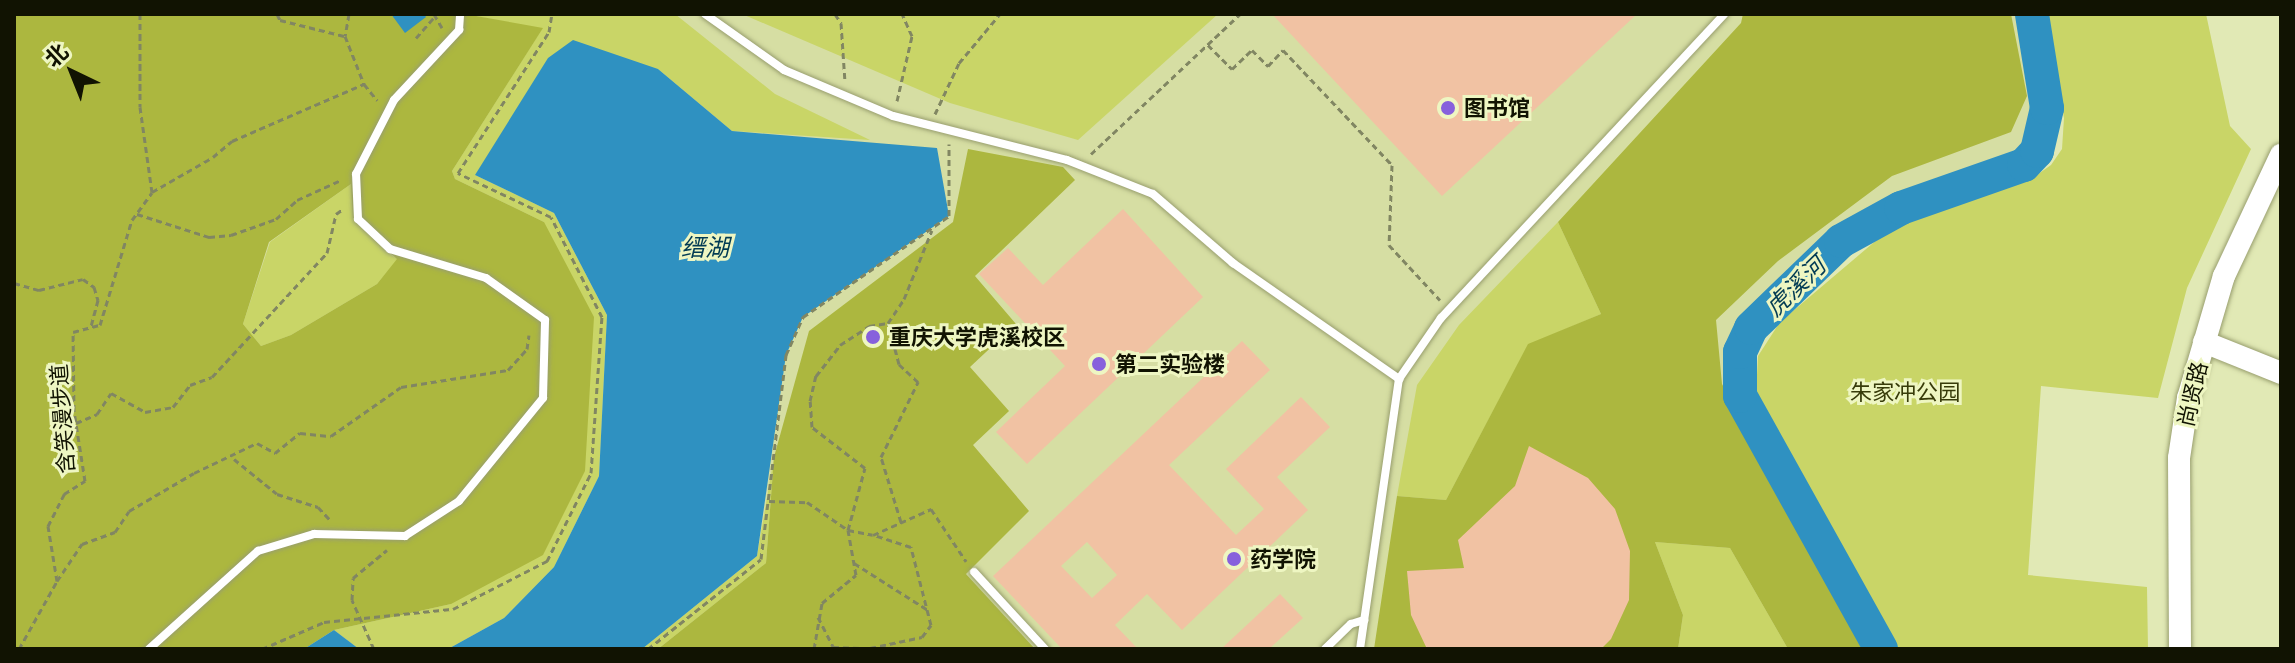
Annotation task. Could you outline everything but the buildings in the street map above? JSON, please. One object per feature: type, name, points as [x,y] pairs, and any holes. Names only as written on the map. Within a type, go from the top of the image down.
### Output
[{"type":"street","name":"尚贤路","points":[[2180,649],[2179,458],[2188,398],[2204,342],[2250,213],[2281,155]]},
{"type":"street","points":[[2204,342],[2281,373]]},
{"type":"lane","points":[[149,649],[258,551],[314,534],[405,536],[459,501],[543,398],[545,320],[486,278],[390,249],[358,219],[356,174],[388,111],[459,30],[460,14]]},
{"type":"lane","points":[[705,14],[784,70],[893,116],[1080,165],[1153,194],[1233,263],[1399,379]]},
{"type":"lane","points":[[1360,649],[1399,379],[1449,310],[1724,14]]},
{"type":"lane","points":[[974,572],[1045,649]]},
{"type":"lane","points":[[1325,649],[1351,624],[1364,620]]},
{"type":"path","points":[[140,14],[140,107],[152,192]]},
{"type":"path","points":[[277,14],[280,20],[345,36]]},
{"type":"path","points":[[349,14],[345,36],[364,84],[388,111]]},
{"type":"path","points":[[262,649],[324,622],[453,609],[547,561],[591,473],[602,317],[551,217],[458,173],[549,32],[552,14]]},
{"type":"path","points":[[835,14],[841,23],[847,97]]},
{"type":"path","points":[[893,116],[912,36],[902,14]]},
{"type":"path","points":[[929,126],[959,63],[1000,14]]},
{"type":"path","points":[[1080,165],[1240,14]]},
{"type":"path","points":[[416,38],[435,16]]},
{"type":"path","points":[[1208,45],[1232,69],[1252,50],[1268,66],[1283,50],[1392,165],[1389,245],[1449,310]]},
{"type":"path","name":"含笑漫步道","points":[[57,581],[48,526],[64,494],[85,481],[76,423],[73,332],[100,325],[137,214],[152,192],[213,157],[232,141],[364,84]]},
{"type":"path","points":[[648,649],[761,559],[786,355],[803,317],[949,216],[949,132]]},
{"type":"path","points":[[137,214],[209,237],[231,235],[276,219],[297,200],[356,174]]},
{"type":"path","points":[[76,423],[97,414],[111,393],[145,412],[173,407],[190,385],[212,377],[327,253],[336,214],[357,200]]},
{"type":"path","points":[[814,649],[822,603],[856,575],[848,530],[865,468],[812,427],[810,401],[816,376],[840,345],[869,326],[888,323],[904,299],[934,226]]},
{"type":"path","points":[[14,283],[39,290],[83,279],[94,287],[98,300],[91,327]]},
{"type":"path","points":[[19,649],[57,581],[82,544],[115,532],[129,511],[194,473],[233,458],[257,443],[275,453],[300,433],[331,436],[401,387],[508,370],[545,320]]},
{"type":"path","points":[[888,323],[899,364],[918,382],[881,457],[901,522]]},
{"type":"path","points":[[233,458],[277,494],[318,507],[344,535]]},
{"type":"path","points":[[769,501],[807,502],[848,530],[911,547],[931,625],[922,637],[870,648],[833,647],[818,617]]},
{"type":"path","points":[[873,535],[931,509],[974,572]]},
{"type":"path","points":[[374,649],[352,600],[353,578],[405,536]]},
{"type":"path","points":[[854,563],[928,610]]},
{"type":"shaded area","name":"重庆大学虎溪校区","points":[[14,14],[2021,14],[2036,125],[2025,148],[2015,154],[1881,202],[1833,232],[1749,310],[1729,343],[1729,381],[1868,649],[14,649]]},
{"type":"green space","points":[[14,14],[465,14],[543,28],[452,171],[455,179],[544,222],[594,317],[585,471],[543,555],[451,604],[334,630],[304,649],[14,649]],"holes":[[[351,184],[353,219],[397,259],[377,284],[291,335],[261,346],[243,324],[269,242]]]},
{"type":"green space","points":[[465,14],[675,14],[775,94],[870,140],[732,131],[658,69],[475,175],[554,213],[607,315],[599,476],[554,567],[504,618],[448,649],[359,649],[334,630],[451,604],[544,222],[455,179],[452,171],[542,29]]},
{"type":"green space","points":[[742,14],[1218,14],[1078,140],[950,103]]},
{"type":"green space","points":[[1743,14],[2011,14],[2027,96],[2011,132],[1892,176],[1778,261],[1716,320],[1722,384],[1862,649],[1788,649],[1730,548],[1655,542],[1683,615],[1678,649],[1374,649],[1397,496],[1446,500],[1528,344],[1601,314],[1558,222],[1741,23]]},
{"type":"green space","name":"朱家冲公园","points":[[2046,14],[2206,14],[2230,126],[2251,149],[2187,288],[2158,398],[2041,386],[2028,575],[2147,587],[2148,649],[1891,649],[1766,423],[1756,394],[1758,356],[1780,322],[1892,227],[2030,180],[2051,165],[2062,149],[2064,118]]},
{"type":"green space","points":[[968,149],[1063,167],[1075,180],[975,276],[1016,324],[970,367],[1009,411],[973,445],[1029,511],[966,574],[1035,649],[658,649],[766,563],[774,457],[809,331],[953,222]]},
{"type":"green space","points":[[351,184],[386,252],[398,259],[377,284],[291,335],[261,346],[243,324],[270,242]]},
{"type":"green space","points":[[1558,222],[1601,314],[1528,345],[1446,500],[1397,496],[1417,385],[1459,325]]},
{"type":"green space","points":[[774,457],[766,563],[658,649],[642,649],[757,556]]},
{"type":"green space","points":[[1655,542],[1730,548],[1788,649],[1678,649],[1683,615]]},
{"type":"water","points":[[391,14],[424,14],[426,17],[405,33]]},
{"type":"water","name":"缙湖","points":[[573,40],[658,69],[732,131],[937,148],[949,216],[803,317],[786,355],[757,556],[642,649],[448,649],[504,618],[554,567],[599,476],[607,315],[554,213],[475,175],[548,58]]},
{"type":"water","points":[[334,630],[359,649],[304,649]]},
{"type":"waterway","name":"虎溪河","points":[[1881,649],[1740,396],[1740,352],[1751,328],[1841,241],[1901,208],[2024,165],[2037,151],[2047,108],[2032,14]]},
{"type":"place","name":"图书馆","points":[[1448,108]]},
{"type":"place","name":"重庆大学虎溪校区","points":[[873,337]]},
{"type":"place","name":"第二实验楼","points":[[1099,364]]},
{"type":"place","name":"药学院","points":[[1234,559]]}]
